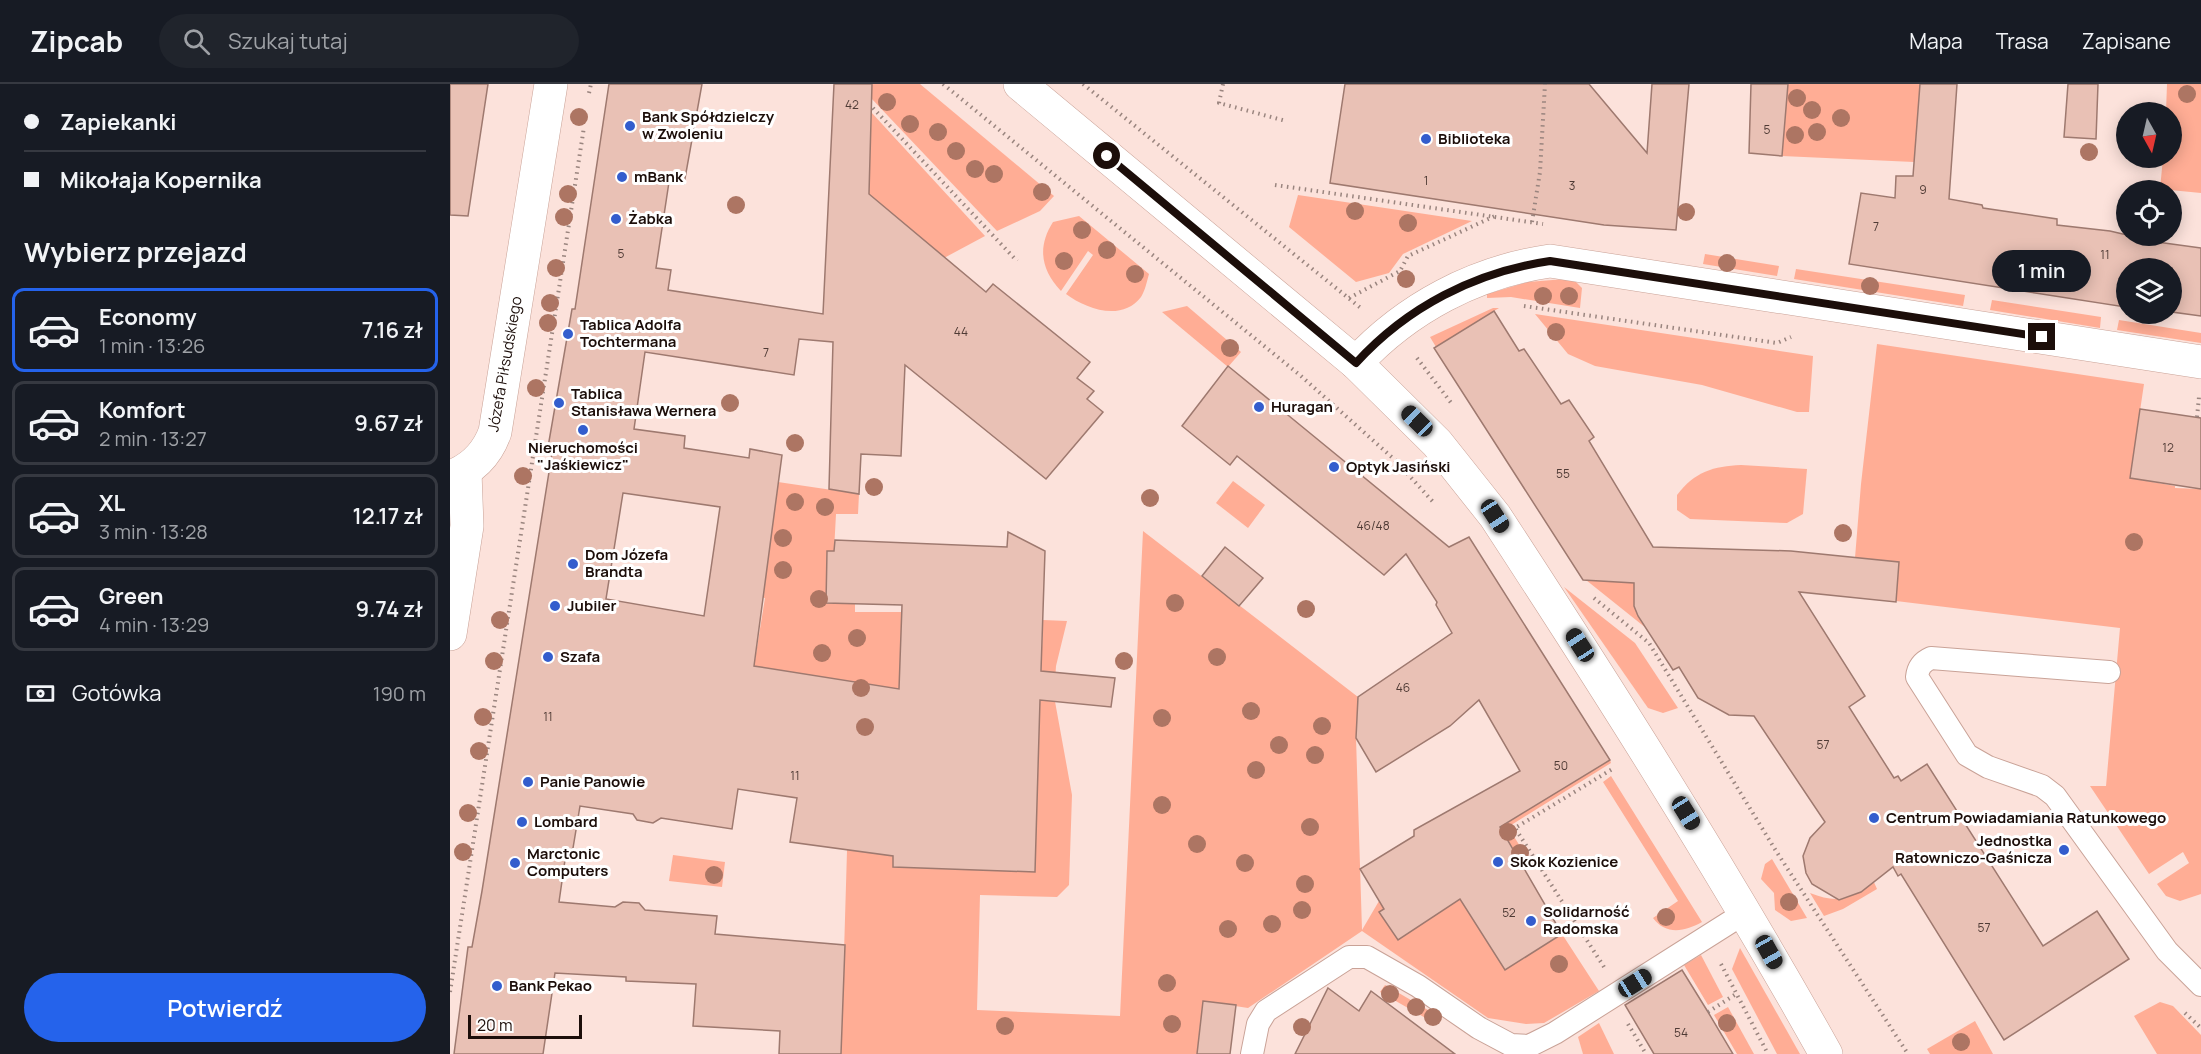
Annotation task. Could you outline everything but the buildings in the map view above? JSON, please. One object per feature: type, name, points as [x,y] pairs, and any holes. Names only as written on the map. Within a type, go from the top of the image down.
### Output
[{"type":"street","name":"Józefa Piłsudskiego","points":[[450,634],[467,525],[457,474],[488,450],[495,432],[551,84]]},
{"type":"street","points":[[1020,84],[1356,363],[1437,443],[1495,516],[1585,653],[1746,912],[1826,1054]]},
{"type":"street","points":[[1356,363],[1390,328],[1441,297],[1500,270],[1550,261],[2201,362]]},
{"type":"lane","points":[[2109,672],[1931,658],[1924,661],[1918,670],[1917,677],[1967,755],[1988,767],[2042,786],[2055,796],[2167,951],[2201,985]]},
{"type":"lane","points":[[1252,1054],[1258,1024],[1266,1011],[1349,957],[1367,957],[1418,986],[1479,1028],[1517,1047],[1537,1044],[1746,912]]},
{"type":"path","points":[[589,94],[591,84]]},
{"type":"path","points":[[943,84],[1301,376],[1395,460],[1442,511]]},
{"type":"path","points":[[1223,84],[1219,103],[1286,121]]},
{"type":"path","points":[[1532,222],[1540,172],[1545,84]]},
{"type":"path","points":[[873,108],[1017,261]]},
{"type":"path","points":[[450,992],[586,115]]},
{"type":"path","points":[[1275,185],[1301,189]]},
{"type":"path","points":[[1349,298],[1400,271],[1407,256],[1495,216]]},
{"type":"path","points":[[2197,417],[2201,387]]},
{"type":"path","points":[[1617,766],[1515,828],[1620,992]]},
{"type":"path","points":[[1708,1012],[1736,994]]},
{"type":"path","points":[[1625,1018],[1646,1054]]},
{"type":"shaded area","points":[[872,84],[920,84],[1054,196],[1040,211],[997,231],[871,98]]},
{"type":"shaded area","points":[[1788,84],[1920,84],[1914,162],[1782,156]]},
{"type":"shaded area","points":[[2167,84],[2201,84],[2201,193],[2182,191],[2182,180],[2161,180],[2162,168],[2182,168],[2182,102],[2166,102]]},
{"type":"shaded area","points":[[871,112],[985,236],[944,258],[869,194]]},
{"type":"shaded area","points":[[1298,195],[1472,221],[1403,254],[1389,273],[1356,282],[1289,227]]},
{"type":"shaded area","points":[[1079,216],[1149,274],[1141,297],[1133,305],[1114,311],[1104,310],[1083,304],[1066,294],[1093,255],[1088,251],[1061,291],[1049,275],[1045,267],[1043,249],[1048,231],[1053,222]]},
{"type":"shaded area","points":[[1705,254],[1779,266],[1777,276],[1703,264]]},
{"type":"shaded area","points":[[1796,269],[1965,295],[1963,306],[1794,279]]},
{"type":"shaded area","points":[[1565,279],[1575,281],[1582,288],[1580,308],[1511,297],[1487,298],[1487,294],[1528,282]]},
{"type":"shaded area","points":[[1992,300],[2101,317],[2100,328],[1990,310]]},
{"type":"shaded area","points":[[1187,306],[1241,352],[1228,367],[1162,312]]},
{"type":"shaded area","points":[[1493,308],[1499,308],[1436,347],[1430,337]]},
{"type":"shaded area","points":[[1535,314],[1813,356],[1809,412],[1797,412],[1702,385],[1595,366],[1568,354]]},
{"type":"shaded area","points":[[2118,324],[2144,324],[2201,333],[2201,343],[2117,330]]},
{"type":"shaded area","points":[[1877,344],[2144,384],[2130,478],[2175,486],[2175,488],[2201,489],[2201,894],[2180,901],[2166,896],[2157,884],[2189,863],[2183,852],[2149,874],[2090,786],[2106,786],[2120,628],[1896,601],[1899,563],[1855,558]]},
{"type":"shaded area","points":[[1741,465],[1807,469],[1803,514],[1787,523],[1690,519],[1677,510],[1677,495],[1690,481],[1713,469]]},
{"type":"shaded area","points":[[1233,481],[1265,505],[1248,528],[1216,503]]},
{"type":"shaded area","points":[[778,482],[859,494],[858,514],[836,514],[834,551],[827,551],[826,603],[855,604],[855,612],[902,612],[893,867],[1034,871],[1043,620],[1067,621],[1056,666],[1054,696],[1072,795],[1069,885],[1057,897],[980,895],[977,1010],[1120,1016],[1143,531],[1358,697],[1356,738],[1362,930],[1379,901],[1439,865],[1505,970],[1562,934],[1599,991],[1544,1023],[1526,1024],[1488,1018],[1362,931],[1248,1008],[1203,1001],[1197,1054],[841,1054],[852,682],[754,666],[765,598],[743,594],[768,554]]},
{"type":"shaded area","points":[[1586,580],[1634,583],[1634,606],[1641,614],[1646,628]]},
{"type":"shaded area","points":[[1564,587],[1635,643],[1678,708],[1663,713],[1648,708]]},
{"type":"shaded area","points":[[1610,760],[1611,763],[1508,827],[1528,859],[1518,864],[1496,829]]},
{"type":"shaded area","points":[[1611,776],[1702,922],[1689,928],[1670,930],[1658,924],[1653,918],[1678,901],[1603,782]]},
{"type":"shaded area","points":[[673,855],[725,862],[722,887],[669,881]]},
{"type":"shaded area","points":[[1772,859],[1807,918],[1791,921],[1775,910],[1774,893],[1761,879],[1765,864]]},
{"type":"shaded area","points":[[1873,880],[1877,889],[1843,909],[1824,916],[1810,893],[1828,898],[1844,898],[1859,892]]},
{"type":"shaded area","points":[[1740,948],[1800,1054],[1777,1054],[1732,969]]},
{"type":"shaded area","points":[[1701,955],[1723,997],[1708,1005],[1684,965]]},
{"type":"shaded area","points":[[1385,985],[1440,1017],[1436,1024],[1380,992]]},
{"type":"shaded area","points":[[2160,1002],[2173,1006],[2201,1035],[2201,1054],[2157,1054],[2134,1016]]},
{"type":"shaded area","points":[[1728,1007],[1754,1054],[1737,1054],[1714,1015]]},
{"type":"shaded area","points":[[1975,1021],[1993,1054],[1930,1054],[1927,1049]]},
{"type":"shaded area","points":[[1599,1023],[1614,1054],[1583,1054],[1578,1037]]},
{"type":"place","name":"Bank Spółdzielczy w Zwoleniu","points":[[630,126]]},
{"type":"place","name":"Biblioteka","points":[[1426,139]]},
{"type":"place","name":"mBank","points":[[622,177]]},
{"type":"place","name":"Żabka","points":[[616,219]]},
{"type":"place","name":"Tablica Adolfa Tochtermana","points":[[568,334]]},
{"type":"place","name":"Tablica Stanisława Wernera","points":[[559,403]]},
{"type":"place","name":"Huragan","points":[[1259,407]]},
{"type":"place","name":"Nieruchomości \"Jaśkiewicz\"","points":[[583,430]]},
{"type":"place","name":"Optyk Jasiński","points":[[1334,467]]},
{"type":"place","name":"Dom Józefa Brandta","points":[[573,564]]},
{"type":"place","name":"Jubiler","points":[[555,606]]},
{"type":"place","name":"Szafa","points":[[548,657]]},
{"type":"place","name":"Panie Panowie","points":[[528,782]]},
{"type":"place","name":"Centrum Powiadamiania Ratunkowego","points":[[1874,818]]},
{"type":"place","name":"Lombard","points":[[522,822]]},
{"type":"place","name":"Jednostka Ratowniczo-Gaśnicza","points":[[2064,850]]},
{"type":"place","name":"Skok Kozienice","points":[[1498,862]]},
{"type":"place","name":"Marctonic Computers","points":[[515,863]]},
{"type":"place","name":"Solidarność Radomska","points":[[1531,921]]},
{"type":"place","name":"Bank Pekao","points":[[497,986]]},
{"type":"route","points":[[1107,156],[1356,363],[1390,328],[1441,297],[1500,270],[1550,261],[1604,267],[2042,337]]}]
